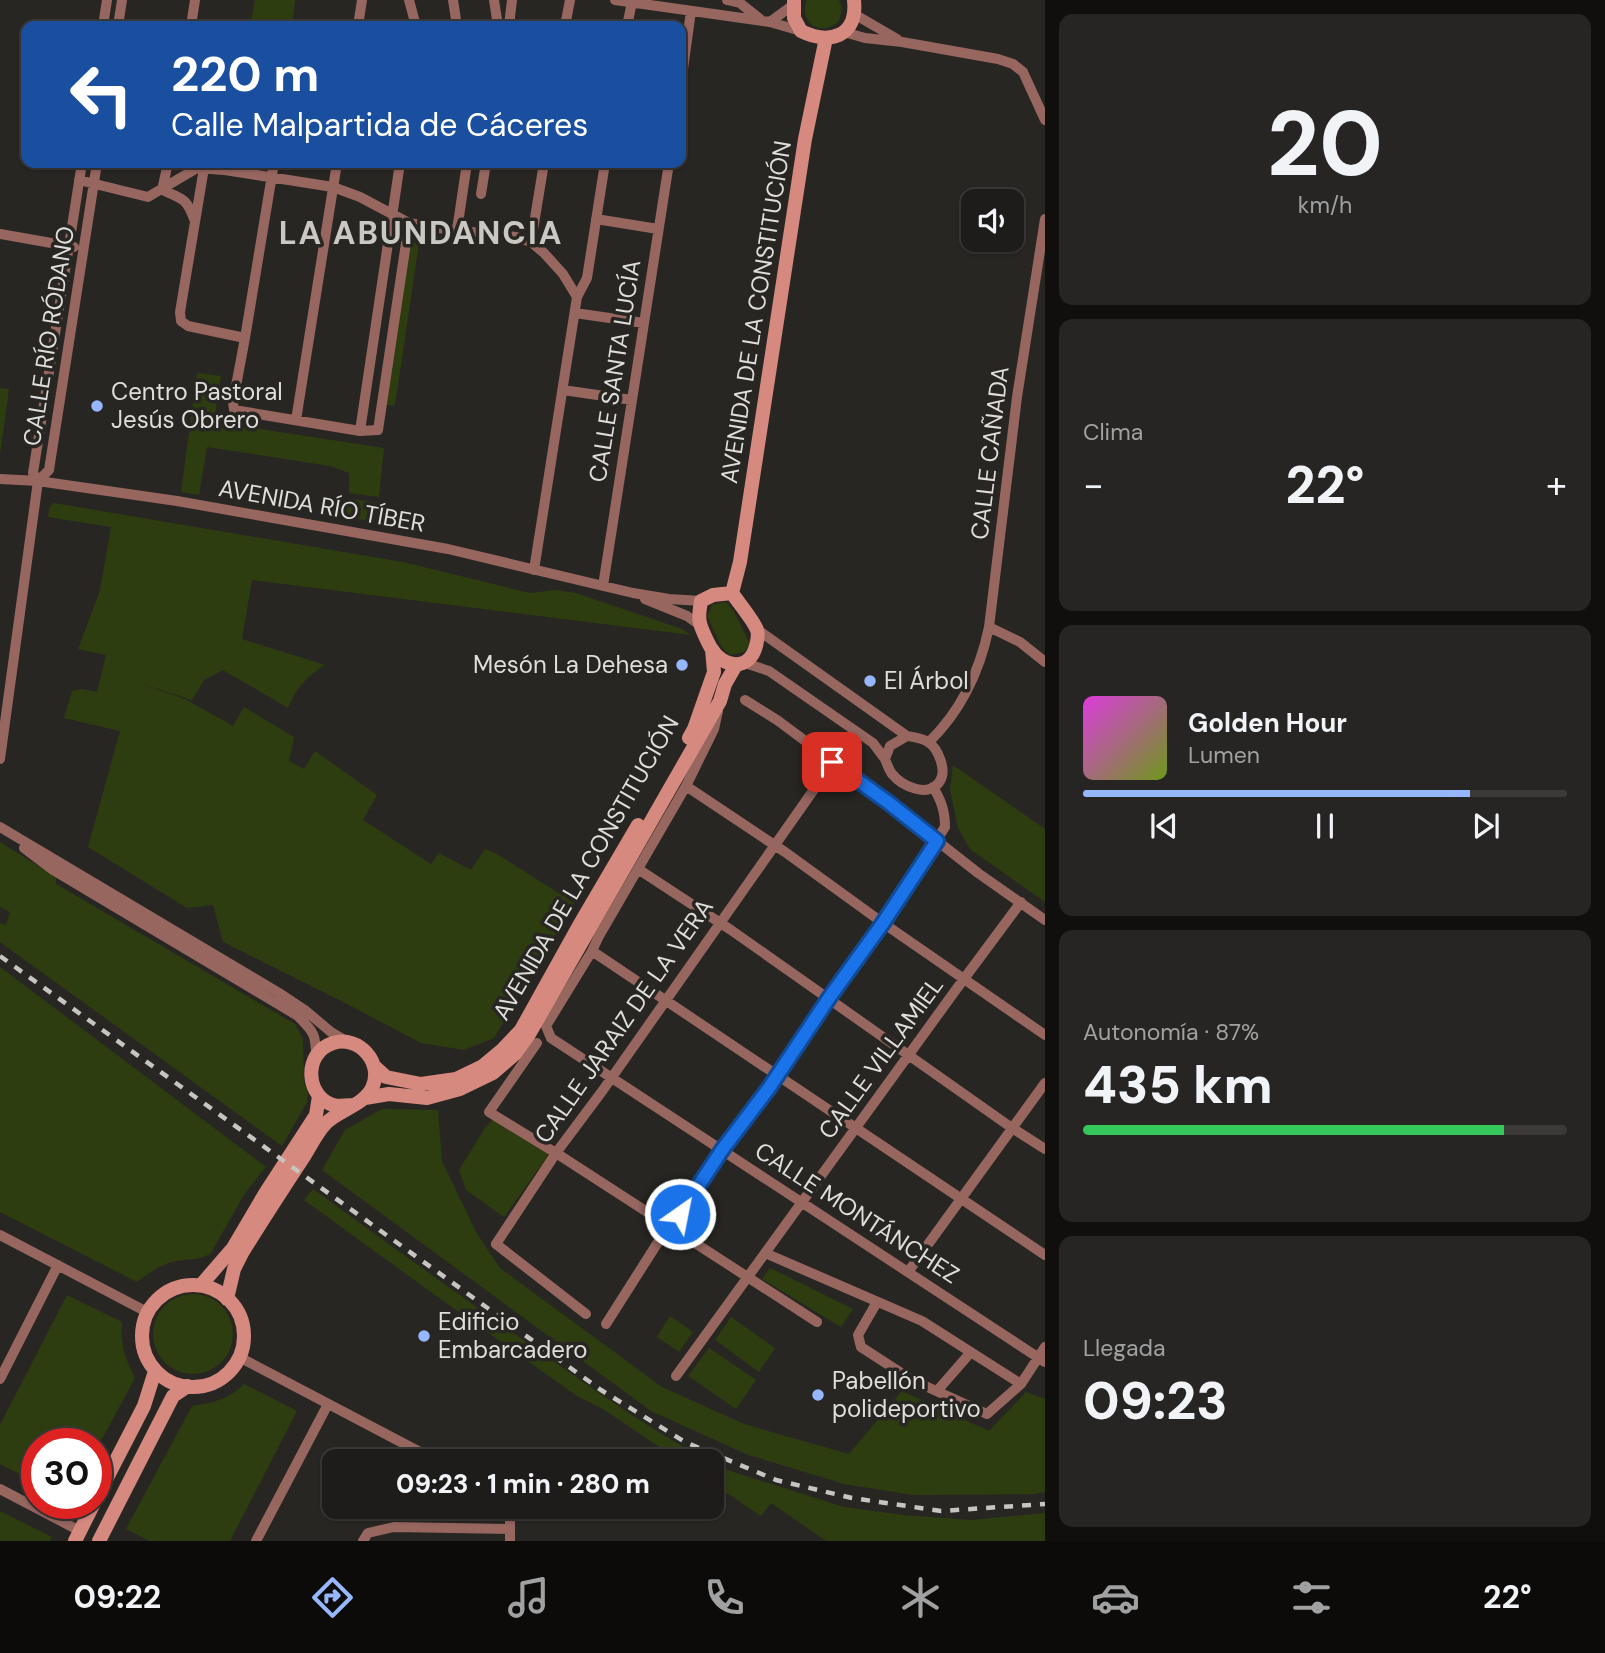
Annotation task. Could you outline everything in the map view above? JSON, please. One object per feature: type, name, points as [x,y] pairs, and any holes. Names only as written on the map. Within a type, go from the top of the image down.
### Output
[{"type":"main road","points":[[794,2],[794,18],[801,31],[818,38],[836,37],[844,32],[854,7]]},
{"type":"main road","name":"AVENIDA DE LA CONSTITUCIÓN","points":[[732,593],[740,562],[805,139],[826,38]]},
{"type":"main road","points":[[732,593],[758,630],[754,654],[741,664],[724,662],[712,649],[699,616],[701,601],[713,594],[732,593]]},
{"type":"main road","name":"AVENIDA DE LA CONSTITUCIÓN","points":[[374,1067],[386,1077],[421,1084],[456,1079],[482,1066],[521,1030],[694,729],[714,672],[712,649]]},
{"type":"main road","name":"AVENIDA DE LA CONSTITUCIÓN","points":[[359,1101],[389,1094],[427,1098],[460,1089],[493,1073],[515,1054],[528,1037],[720,701],[725,684],[741,664]]},
{"type":"main road","points":[[227,1299],[233,1269],[242,1252],[326,1123],[359,1101],[372,1088],[374,1067],[368,1054],[359,1046],[348,1042],[334,1043],[322,1049],[311,1066],[314,1089],[326,1102],[338,1106],[359,1101]]},
{"type":"main road","points":[[201,1285],[233,1248],[316,1115],[319,1096]]},
{"type":"main road","points":[[201,1285],[217,1290],[227,1299],[233,1304],[243,1324],[244,1340],[239,1357],[228,1373],[208,1384],[188,1386],[166,1379],[155,1371],[147,1360],[142,1341],[143,1323],[148,1311],[160,1296],[178,1287],[201,1285]]},
{"type":"main road","points":[[112,1468],[144,1406],[155,1371]]},
{"type":"main road","points":[[100,1541],[173,1396],[188,1386]]},
{"type":"main road","points":[[77,1536],[86,1519]]},
{"type":"street","points":[[104,21],[107,0]]},
{"type":"street","points":[[119,21],[122,0]]},
{"type":"street","points":[[192,21],[195,0]]},
{"type":"street","points":[[359,21],[362,0]]},
{"type":"street","points":[[409,0],[415,21]]},
{"type":"street","points":[[453,0],[456,21]]},
{"type":"street","points":[[494,0],[497,21]]},
{"type":"street","points":[[510,21],[512,0]]},
{"type":"street","points":[[566,21],[570,0]]},
{"type":"street","points":[[615,0],[766,21],[801,31]]},
{"type":"street","points":[[727,0],[740,4],[766,21]]},
{"type":"street","points":[[628,21],[632,2]]},
{"type":"street","points":[[766,21],[794,2]]},
{"type":"street","points":[[854,7],[902,42]]},
{"type":"street","points":[[686,47],[691,11]]},
{"type":"street","points":[[844,32],[864,38],[902,42],[1013,64],[1023,72],[1045,120]]},
{"type":"street","name":"CALLE RÍO RÓDANO","points":[[81,168],[33,473],[38,481],[49,470],[96,168]]},
{"type":"street","points":[[162,190],[167,168]]},
{"type":"street","points":[[79,180],[148,197],[193,168]]},
{"type":"street","points":[[196,168],[194,220],[180,312],[181,321],[188,326],[246,338]]},
{"type":"street","points":[[210,168],[333,187],[360,197],[409,223],[516,237],[531,242],[563,274],[577,297]]},
{"type":"street","points":[[273,168],[233,402],[234,410],[360,431],[379,430],[409,223]]},
{"type":"street","points":[[296,420],[336,168]]},
{"type":"street","points":[[360,431],[399,168]]},
{"type":"street","points":[[457,230],[466,168]]},
{"type":"street","points":[[481,194],[485,168]]},
{"type":"street","points":[[531,242],[543,168]]},
{"type":"street","points":[[534,570],[577,297],[587,278],[602,168]]},
{"type":"street","name":"CALLE SANTA LUCÍA","points":[[603,586],[668,168]]},
{"type":"street","points":[[162,190],[181,198],[190,206],[194,220]]},
{"type":"street","points":[[596,219],[658,229]]},
{"type":"street","name":"CALLE CAÑADA","points":[[929,742],[943,729],[973,680],[984,652],[1017,397],[1045,219]]},
{"type":"street","points":[[0,234],[83,249]]},
{"type":"street","points":[[575,313],[644,323]]},
{"type":"street","points":[[563,390],[632,400]]},
{"type":"street","name":"AVENIDA RÍO TÍBER","points":[[0,479],[38,481],[177,501],[448,549],[632,593],[701,601]]},
{"type":"street","points":[[0,758],[38,481]]},
{"type":"street","name":"AVENIDA RÍO TÍBER","points":[[632,593],[687,616],[701,626]]},
{"type":"street","points":[[989,627],[1020,642],[1045,662]]},
{"type":"street","points":[[741,664],[769,671],[873,743],[891,773],[905,785],[921,790],[933,787],[940,781],[943,771],[939,754],[929,742],[907,736],[758,630]]},
{"type":"street","points":[[745,700],[776,720],[978,873],[1045,920]]},
{"type":"street","name":"AVENIDA DE LA CONSTITUCIÓN","points":[[546,1026],[686,786],[714,729],[720,701]]},
{"type":"street","name":"CALLE JARAIZ DE LA VERA","points":[[586,1314],[496,1244],[556,1153],[855,731]]},
{"type":"street","points":[[885,759],[890,746],[907,736]]},
{"type":"street","points":[[686,786],[775,845],[1045,1035]]},
{"type":"street","points":[[606,1324],[660,1239],[777,1076],[937,841],[945,827],[945,814],[933,787]]},
{"type":"street","points":[[0,828],[279,993],[348,1042]]},
{"type":"street","points":[[0,828],[53,870],[298,1016],[312,1030],[316,1042],[316,1056]]},
{"type":"street","points":[[638,869],[1045,1149]]},
{"type":"street","name":"CALLE VILLAMIEL","points":[[676,1376],[1021,902]]},
{"type":"street","points":[[592,951],[1045,1255]]},
{"type":"street","name":"CALLE MONTÁNCHEZ","points":[[546,1026],[551,1038],[1042,1360]]},
{"type":"street","points":[[537,1043],[489,1112],[817,1322]]},
{"type":"street","points":[[908,1272],[1045,1083]]},
{"type":"street","points":[[0,1235],[148,1311]]},
{"type":"street","points":[[765,1253],[922,1321],[1021,1384]]},
{"type":"street","points":[[0,1378],[58,1265]]},
{"type":"street","points":[[877,1302],[858,1335],[861,1347],[912,1380],[987,1414],[1021,1384],[1042,1360],[1045,1346]]},
{"type":"street","points":[[937,1391],[971,1352]]},
{"type":"street","points":[[239,1357],[414,1449]]},
{"type":"street","points":[[256,1541],[328,1404]]},
{"type":"street","points":[[0,1489],[77,1536]]},
{"type":"street","points":[[363,1541],[368,1533],[394,1527],[510,1535]]},
{"type":"green space","points":[[255,0],[295,0],[293,21],[251,21]]},
{"type":"green space","points":[[807,0],[839,0],[842,8],[839,21],[825,28],[813,26],[806,15]]},
{"type":"green space","points":[[410,241],[419,243],[395,406],[385,405]]},
{"type":"green space","points":[[197,373],[221,376],[215,416],[221,423],[384,448],[379,497],[349,493],[349,473],[330,466],[207,447],[199,495],[181,492]]},
{"type":"green space","points":[[0,388],[9,389],[0,454]]},
{"type":"green space","points":[[349,498],[378,503],[374,522],[346,516]]},
{"type":"green space","points":[[54,503],[403,562],[530,593],[555,590],[576,593],[682,629],[691,635],[252,580],[242,639],[325,665],[303,683],[288,708],[223,670],[204,680],[192,700],[133,681],[185,699],[233,726],[244,707],[294,737],[289,761],[304,769],[315,751],[377,795],[363,820],[431,864],[439,853],[471,870],[485,849],[574,903],[494,1038],[464,1050],[421,1043],[223,942],[213,905],[187,908],[88,847],[120,731],[64,718],[72,691],[82,689],[97,692],[106,655],[78,649],[100,590],[111,527],[48,517],[50,507]]},
{"type":"green space","points":[[726,602],[750,644],[744,652],[730,655],[721,646],[707,616],[713,604]]},
{"type":"green space","points":[[953,765],[1045,829],[1045,902],[970,849],[958,828],[950,789]]},
{"type":"green space","points":[[0,842],[56,877],[56,884],[295,1024],[303,1039],[304,1083],[308,1093],[307,1102],[282,1146],[0,942],[0,923],[6,925],[10,912],[0,907]]},
{"type":"green space","points":[[0,967],[266,1167],[245,1193],[211,1253],[200,1258],[166,1264],[137,1282],[0,1212]]},
{"type":"green space","points":[[382,1109],[438,1110],[442,1161],[476,1232],[500,1268],[662,1387],[744,1424],[849,1454],[902,1391],[989,1431],[1026,1392],[1045,1399],[1045,1492],[913,1495],[844,1484],[746,1454],[651,1411],[322,1170],[345,1130]]},
{"type":"green space","points":[[494,1118],[549,1154],[504,1217],[466,1190],[459,1170]]},
{"type":"green space","points":[[313,1189],[593,1389],[688,1449],[662,1449],[603,1409],[577,1396],[304,1200]]},
{"type":"green space","points":[[770,1268],[853,1309],[841,1327],[762,1279]]},
{"type":"green space","points":[[193,1294],[208,1297],[221,1306],[230,1319],[233,1334],[230,1349],[221,1362],[208,1371],[193,1374],[178,1371],[165,1362],[156,1349],[153,1334],[156,1319],[165,1306],[178,1297]]},
{"type":"green space","points":[[67,1295],[122,1322],[124,1351],[135,1378],[108,1428],[21,1428],[21,1475],[0,1464],[0,1425]]},
{"type":"green space","points":[[670,1316],[693,1332],[679,1352],[657,1337]]},
{"type":"green space","points":[[731,1317],[775,1348],[759,1372],[715,1340]]},
{"type":"green space","points":[[709,1348],[756,1380],[736,1409],[688,1376]]},
{"type":"green space","points":[[244,1384],[297,1411],[230,1541],[149,1541],[126,1529],[192,1406],[220,1400]]},
{"type":"green space","points":[[724,1469],[844,1507],[971,1520],[1045,1513],[1045,1541],[826,1541],[771,1503],[761,1516],[724,1491]]},
{"type":"green space","points":[[0,1511],[52,1537],[50,1541],[0,1541]]},
{"type":"railway","points":[[0,956],[601,1390],[685,1442],[776,1480],[852,1498],[941,1511],[1045,1504]]},
{"type":"place","name":"Centro Pastoral Jesús Obrero","points":[[97,406]]},
{"type":"place","name":"Mesón La Dehesa","points":[[682,665]]},
{"type":"place","name":"El Árbol","points":[[870,681]]},
{"type":"place","name":"Edificio Embarcadero","points":[[424,1336]]},
{"type":"place","name":"Pabellón polideportivo","points":[[818,1395]]},
{"type":"district","name":"LA ABUNDANCIA","points":[[421,233]]},
{"type":"route","points":[[680,1214],[937,841],[832,762]]}]
